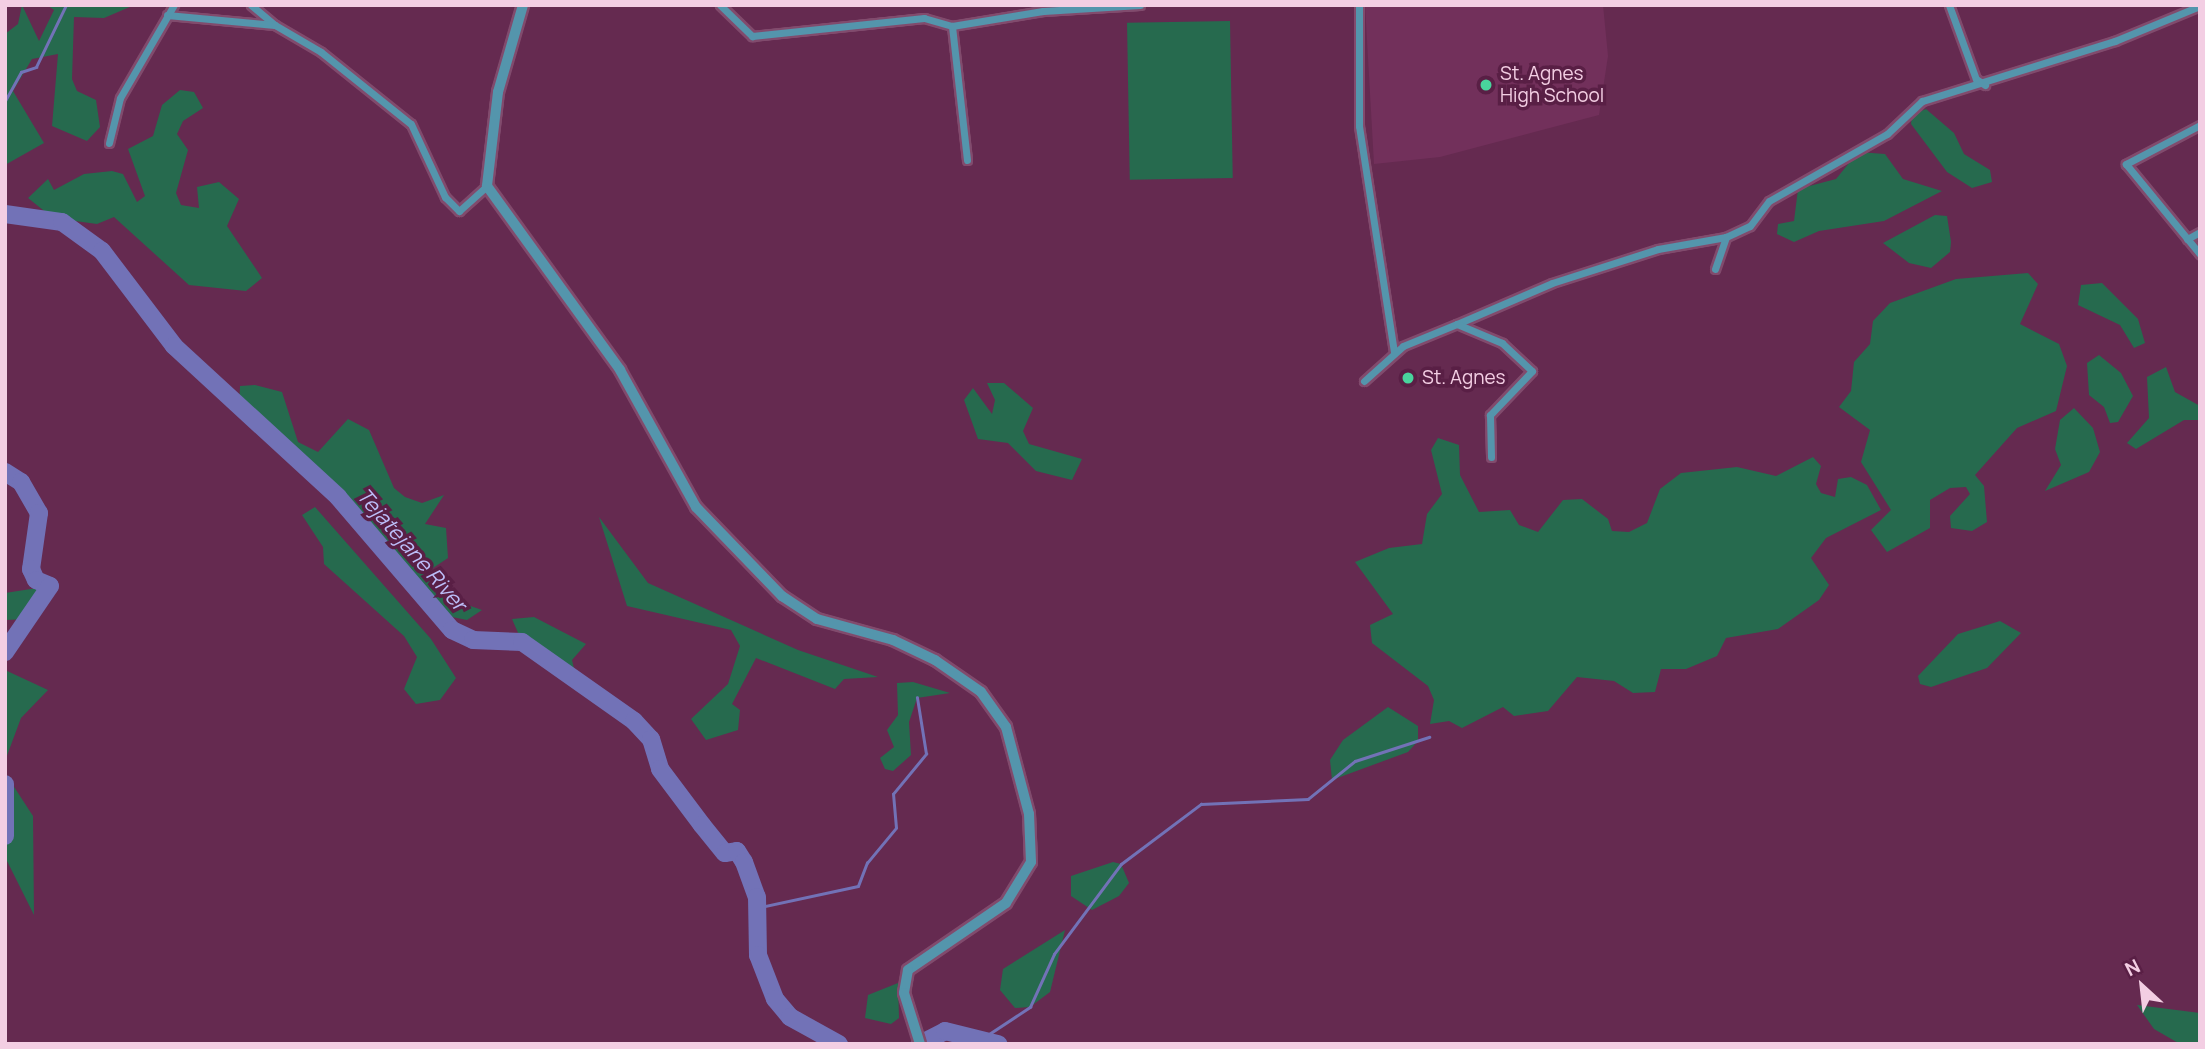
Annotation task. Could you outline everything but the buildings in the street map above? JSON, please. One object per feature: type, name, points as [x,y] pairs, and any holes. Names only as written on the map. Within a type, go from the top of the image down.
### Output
[{"type":"street","points":[[109,143],[120,98],[174,5]]},
{"type":"street","points":[[251,5],[275,25],[321,52],[411,124],[445,197],[459,211],[487,186],[498,92],[523,5]]},
{"type":"street","points":[[720,5],[752,36],[924,18],[952,26],[1043,11],[1140,5]]},
{"type":"street","points":[[1359,5],[1359,126],[1394,352]]},
{"type":"street","points":[[1949,5],[1976,79],[1985,85]]},
{"type":"street","points":[[1364,381],[1394,352],[1552,282],[1658,250],[1726,237],[1750,226],[1789,186],[1895,130],[1922,101],[1985,85],[2200,6]]},
{"type":"street","points":[[167,15],[275,25]]},
{"type":"street","points":[[952,26],[967,160]]},
{"type":"street","points":[[2200,125],[2126,164],[2200,254]]},
{"type":"street","points":[[487,186],[620,370],[713,530],[800,609],[916,649],[981,692],[1006,727],[1029,814],[1031,862],[1006,903],[908,970],[903,986],[911,1022],[920,1044]]},
{"type":"street","points":[[2187,239],[2200,232]]},
{"type":"street","points":[[1715,269],[1726,237]]},
{"type":"street","points":[[1457,324],[1502,343],[1532,366],[1530,375],[1490,415],[1491,457]]},
{"type":"shaded area","name":"St. Agnes High School","points":[[1365,5],[1603,5],[1608,56],[1599,115],[1440,157],[1374,164]]},
{"type":"green space","points":[[22,5],[39,41],[54,10],[47,5],[132,6],[104,18],[74,17],[72,79],[77,91],[96,100],[100,127],[87,141],[52,126],[58,54],[32,59],[13,91],[44,143],[5,165],[5,34],[18,24]]},
{"type":"green space","points":[[1230,21],[1233,178],[1130,180],[1127,23]]},
{"type":"green space","points":[[180,90],[194,92],[203,108],[183,121],[177,134],[188,150],[176,193],[181,205],[199,208],[197,187],[219,182],[239,199],[227,226],[262,278],[246,291],[189,285],[114,217],[97,224],[53,218],[28,198],[48,179],[54,190],[84,174],[112,171],[123,174],[137,202],[145,196],[128,149],[153,136],[162,105]]},
{"type":"green space","points":[[1926,109],[1954,133],[1964,154],[1990,170],[1992,182],[1972,188],[1947,172],[1911,124],[1912,115]]},
{"type":"green space","points":[[1858,152],[1885,154],[1903,179],[1942,191],[1884,221],[1819,231],[1794,242],[1777,234],[1778,224],[1794,221],[1798,189],[1836,179]]},
{"type":"green space","points":[[1935,215],[1947,216],[1951,242],[1950,252],[1931,268],[1909,263],[1883,243]]},
{"type":"green space","points":[[2028,273],[2038,284],[2020,324],[2059,344],[2067,366],[2056,411],[2017,428],[1975,475],[1984,486],[1987,522],[1972,531],[1951,528],[1950,516],[1970,494],[1966,487],[1950,488],[1930,500],[1930,528],[1887,552],[1871,530],[1891,510],[1861,462],[1870,430],[1839,407],[1851,391],[1854,362],[1870,344],[1873,321],[1890,303],[1956,279]]},
{"type":"green space","points":[[2102,283],[2138,319],[2145,343],[2134,348],[2120,325],[2078,305],[2081,285]]},
{"type":"green space","points":[[2099,355],[2121,373],[2133,396],[2118,422],[2110,423],[2104,407],[2089,395],[2087,363]]},
{"type":"green space","points":[[2166,367],[2175,392],[2200,406],[2200,420],[2184,420],[2136,449],[2127,443],[2149,418],[2147,377]]},
{"type":"green space","points":[[987,383],[1004,383],[1033,408],[1023,431],[1029,444],[1082,459],[1072,480],[1036,471],[1008,443],[978,439],[964,400],[973,388],[992,414],[995,400]]},
{"type":"green space","points":[[255,385],[282,392],[298,442],[318,452],[348,419],[369,430],[394,488],[405,497],[422,503],[444,495],[425,524],[446,528],[448,558],[427,572],[459,602],[482,610],[467,620],[447,616],[342,502],[338,485],[315,480],[239,409],[240,386]]},
{"type":"green space","points":[[2074,408],[2093,428],[2100,452],[2089,472],[2045,491],[2061,465],[2055,449],[2060,420]]},
{"type":"green space","points":[[1438,438],[1459,445],[1460,475],[1479,512],[1510,510],[1519,525],[1538,532],[1563,500],[1582,499],[1608,519],[1612,531],[1629,532],[1647,523],[1660,489],[1681,473],[1737,467],[1776,476],[1813,457],[1821,466],[1816,484],[1821,493],[1835,497],[1838,479],[1851,477],[1867,485],[1881,510],[1826,538],[1811,558],[1829,585],[1819,600],[1778,629],[1726,638],[1717,656],[1686,669],[1661,669],[1655,692],[1633,693],[1614,681],[1577,677],[1548,711],[1514,716],[1503,707],[1462,728],[1449,721],[1430,724],[1434,700],[1428,686],[1372,643],[1370,625],[1393,614],[1355,562],[1389,548],[1422,544],[1427,514],[1442,494],[1431,450]]},
{"type":"green space","points":[[315,507],[431,639],[456,678],[440,700],[416,704],[404,689],[417,657],[404,636],[324,564],[323,547],[302,515]]},
{"type":"green space","points":[[599,517],[648,583],[798,650],[878,677],[844,679],[835,689],[756,658],[732,704],[740,710],[738,730],[706,740],[691,719],[728,684],[740,646],[731,630],[627,606]]},
{"type":"green space","points":[[50,586],[29,619],[5,620],[5,593]]},
{"type":"green space","points":[[534,617],[586,644],[572,660],[576,677],[522,642],[512,619]]},
{"type":"green space","points":[[2000,621],[2021,633],[1987,668],[1931,687],[1920,684],[1918,676],[1958,634]]},
{"type":"green space","points":[[5,670],[48,690],[21,718],[5,761]]},
{"type":"green space","points":[[913,682],[950,693],[917,698],[909,722],[911,755],[893,771],[885,769],[880,758],[894,747],[887,730],[898,715],[897,683]]},
{"type":"green space","points":[[1388,707],[1418,726],[1418,741],[1408,752],[1332,780],[1330,760],[1343,740]]},
{"type":"green space","points":[[5,773],[33,816],[34,915],[5,857]]},
{"type":"green space","points":[[1113,862],[1121,864],[1129,883],[1119,896],[1092,910],[1071,896],[1071,876]]},
{"type":"green space","points":[[1065,930],[1050,992],[1030,1007],[1015,1008],[1000,990],[1003,969]]},
{"type":"green space","points":[[898,983],[899,1018],[891,1024],[865,1018],[868,995]]},
{"type":"green space","points":[[2137,1005],[2200,1013],[2200,1044],[2180,1044],[2154,1029]]},
{"type":"waterway","points":[[5,101],[21,72],[36,67],[66,5]]},
{"type":"waterway","name":"Tejatejane River","points":[[5,214],[62,222],[102,251],[174,346],[338,497],[452,630],[473,640],[522,642],[634,721],[651,739],[660,769],[702,825],[725,853],[737,851],[744,862],[757,897],[758,955],[775,999],[790,1017],[839,1044]]},
{"type":"waterway","points":[[5,472],[21,482],[39,513],[31,569],[36,580],[50,586],[5,652]]},
{"type":"waterway","points":[[756,908],[858,886],[867,863],[896,828],[893,794],[926,754],[917,698]]},
{"type":"waterway","points":[[986,1036],[1030,1007],[1054,954],[1121,864],[1201,804],[1308,799],[1355,761],[1429,737]]},
{"type":"waterway","points":[[5,784],[5,836]]},
{"type":"waterway","name":"Tejatejane River","points":[[920,1044],[945,1031],[998,1044]]},
{"type":"place","name":"St. Agnes High School","points":[[1486,85]]},
{"type":"place","name":"St. Agnes","points":[[1408,378]]}]
